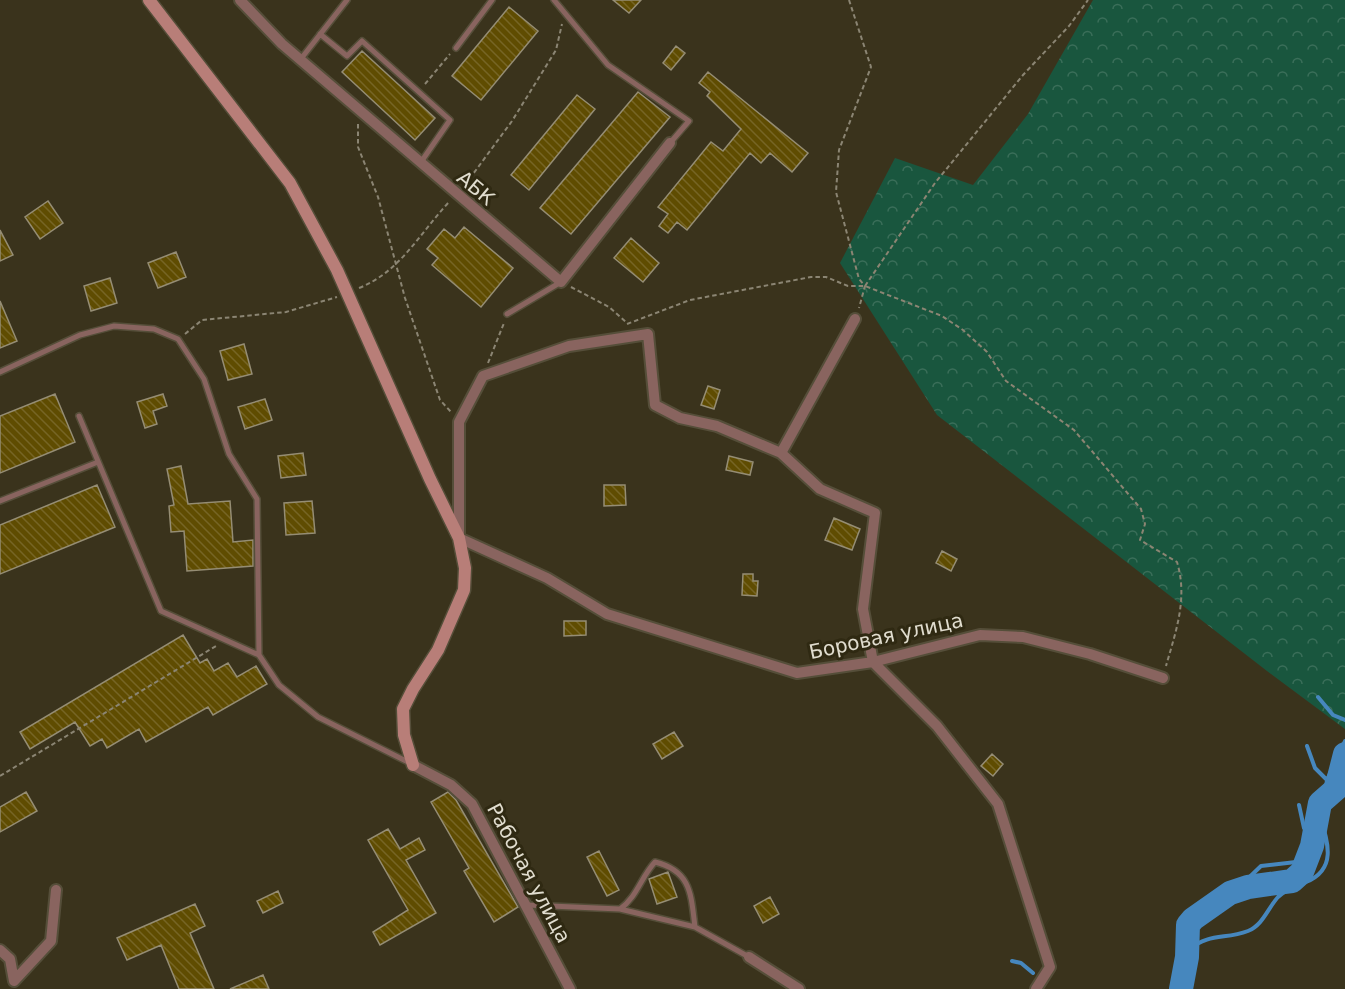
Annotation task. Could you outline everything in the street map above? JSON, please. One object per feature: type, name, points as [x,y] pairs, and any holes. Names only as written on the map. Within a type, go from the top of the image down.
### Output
[{"type":"street","points":[[150,0],[290,183],[347,293],[430,479],[459,538]]},
{"type":"street","name":"АБК","points":[[240,0],[300,60],[561,282]]},
{"type":"street","points":[[561,282],[670,143]]},
{"type":"street","points":[[781,453],[855,319]]},
{"type":"street","points":[[413,765],[404,735],[403,710],[412,689],[438,650],[464,590],[465,568],[459,538],[459,422],[483,376],[569,346],[648,334],[655,405],[680,418],[717,426],[781,453],[820,489],[874,513],[863,609],[873,662],[938,726],[998,804],[1050,967],[1035,989]]},
{"type":"street","name":"Боровая улица","points":[[459,538],[547,578],[607,614],[797,673],[873,662],[980,635],[1023,638],[1090,654],[1163,678]]},
{"type":"street","name":"Рабочая улица","points":[[413,765],[452,785],[472,804],[570,989]]},
{"type":"street","points":[[0,950],[10,959],[14,981],[51,941],[56,890]]},
{"type":"street","points":[[749,957],[799,989]]},
{"type":"lane","points":[[300,60],[347,0]]},
{"type":"lane","points":[[456,48],[492,0]]},
{"type":"lane","points":[[556,0],[608,65],[689,121],[670,143]]},
{"type":"lane","points":[[320,33],[347,56],[362,41],[450,120],[420,163]]},
{"type":"lane","points":[[507,314],[561,282]]},
{"type":"lane","points":[[0,372],[80,335],[114,326],[154,329],[178,339],[204,379],[229,454],[257,499],[259,655]]},
{"type":"lane","points":[[79,416],[161,611],[259,655],[279,685],[318,717],[413,765]]},
{"type":"lane","points":[[0,501],[98,462]]},
{"type":"lane","points":[[620,909],[632,901],[646,872],[655,862],[664,864],[680,872],[686,882],[695,927]]},
{"type":"lane","points":[[525,904],[620,909],[695,927],[749,957]]},
{"type":"path","points":[[849,0],[871,67],[839,150],[836,192],[859,279],[865,286]]},
{"type":"path","points":[[855,319],[865,286],[935,183],[1023,75],[1069,26],[1088,0]]},
{"type":"path","points":[[178,339],[202,320],[286,312],[347,293],[376,281],[397,264],[456,194],[472,179],[512,121],[555,50],[565,12]]},
{"type":"path","points":[[418,92],[456,48]]},
{"type":"path","points":[[358,110],[358,147],[378,197],[405,298],[441,400],[459,422]]},
{"type":"path","points":[[627,324],[690,300],[800,278],[826,277],[848,286],[865,286],[942,316],[963,330],[987,352],[1006,381],[1074,429],[1141,509],[1145,524],[1140,540],[1177,562],[1182,579],[1182,611],[1163,678]]},
{"type":"path","points":[[561,282],[609,307],[627,324],[634,336]]},
{"type":"path","points":[[483,376],[507,314]]},
{"type":"path","points":[[0,776],[226,640]]},
{"type":"green space","points":[[1093,0],[1345,0],[1345,729],[937,415],[840,263],[895,158],[973,185],[1028,114]]},
{"type":"building","points":[[613,0],[641,0],[629,13]]},
{"type":"building","points":[[509,7],[538,31],[481,100],[452,76]]},
{"type":"building","points":[[676,46],[685,53],[671,70],[663,63]]},
{"type":"building","points":[[362,51],[435,118],[415,140],[342,72]]},
{"type":"building","points":[[708,72],[808,153],[792,172],[770,153],[761,163],[750,153],[687,230],[677,222],[668,233],[659,226],[668,214],[658,207],[711,142],[723,151],[741,129],[707,96],[710,92],[699,83]]},
{"type":"building","points":[[638,92],[670,117],[571,234],[540,208]]},
{"type":"building","points":[[577,95],[595,109],[529,190],[511,175]]},
{"type":"building","points":[[48,201],[63,223],[40,239],[25,217]]},
{"type":"building","points":[[464,227],[513,268],[481,307],[432,265],[438,258],[427,249],[444,229],[455,238]]},
{"type":"building","points":[[0,230],[13,255],[0,261]]},
{"type":"building","points":[[631,238],[659,263],[643,282],[614,258]]},
{"type":"building","points":[[176,252],[186,277],[158,288],[148,263]]},
{"type":"building","points":[[110,278],[117,303],[91,311],[84,286]]},
{"type":"building","points":[[0,301],[17,341],[0,348]]},
{"type":"building","points":[[244,344],[252,374],[228,380],[220,351]]},
{"type":"building","points":[[708,386],[720,390],[714,409],[701,405]]},
{"type":"building","points":[[55,394],[75,442],[0,473],[0,416]]},
{"type":"building","points":[[163,394],[167,406],[153,411],[157,424],[145,428],[137,402]]},
{"type":"building","points":[[265,399],[272,420],[245,429],[238,407]]},
{"type":"building","points":[[303,453],[306,475],[281,478],[278,456]]},
{"type":"building","points":[[729,456],[753,462],[750,475],[726,470]]},
{"type":"building","points":[[181,466],[188,504],[230,501],[233,542],[253,540],[253,566],[187,571],[184,531],[171,532],[169,506],[174,505],[167,469]]},
{"type":"building","points":[[97,485],[115,527],[0,574],[0,525]]},
{"type":"building","points":[[604,485],[625,485],[626,505],[604,506]]},
{"type":"building","points":[[312,501],[315,533],[286,535],[284,503]]},
{"type":"building","points":[[834,518],[860,529],[852,550],[825,540]]},
{"type":"building","points":[[942,551],[957,559],[951,571],[936,563]]},
{"type":"building","points":[[743,574],[753,574],[753,581],[758,581],[757,596],[742,595]]},
{"type":"building","points":[[564,621],[586,621],[586,635],[564,636]]},
{"type":"building","points":[[183,635],[200,663],[207,659],[214,671],[228,663],[237,677],[256,666],[267,684],[213,715],[208,707],[146,742],[139,729],[107,748],[102,739],[90,746],[75,722],[30,749],[20,732]]},
{"type":"building","points":[[674,732],[683,746],[662,759],[653,744]]},
{"type":"building","points":[[992,754],[1003,764],[993,776],[981,766]]},
{"type":"building","points":[[26,792],[37,811],[0,832],[0,807]]},
{"type":"building","points":[[448,792],[456,800],[518,907],[494,922],[464,871],[469,868],[431,802]]},
{"type":"building","points":[[388,829],[400,849],[419,838],[425,850],[406,860],[436,913],[380,945],[373,932],[408,910],[368,840]]},
{"type":"building","points":[[599,851],[619,890],[607,896],[587,857]]},
{"type":"building","points":[[668,872],[677,897],[657,904],[649,879]]},
{"type":"building","points":[[278,891],[283,903],[263,913],[257,901]]},
{"type":"building","points":[[770,897],[779,914],[763,923],[754,906]]},
{"type":"building","points":[[195,904],[205,926],[190,933],[214,989],[179,989],[161,945],[127,960],[117,938]]},
{"type":"building","points":[[263,975],[269,989],[230,989]]},
{"type":"waterway","points":[[1318,697],[1333,715],[1345,720]]},
{"type":"waterway","points":[[1327,780],[1345,741]]},
{"type":"waterway","points":[[1307,746],[1315,768],[1327,780],[1324,799]]},
{"type":"waterway","points":[[1181,989],[1187,957],[1188,925],[1193,919],[1230,893],[1248,887],[1292,881],[1302,872],[1312,846],[1320,803],[1336,789],[1345,754]]},
{"type":"waterway","points":[[1299,805],[1304,828],[1313,837]]},
{"type":"waterway","points":[[1188,950],[1211,938],[1248,931],[1261,921],[1281,894],[1317,876],[1327,860],[1328,851],[1318,811]]},
{"type":"waterway","points":[[1234,892],[1261,866],[1296,862],[1308,857]]},
{"type":"waterway","points":[[1292,881],[1299,884]]},
{"type":"waterway","points":[[1012,961],[1021,963],[1033,973]]}]
